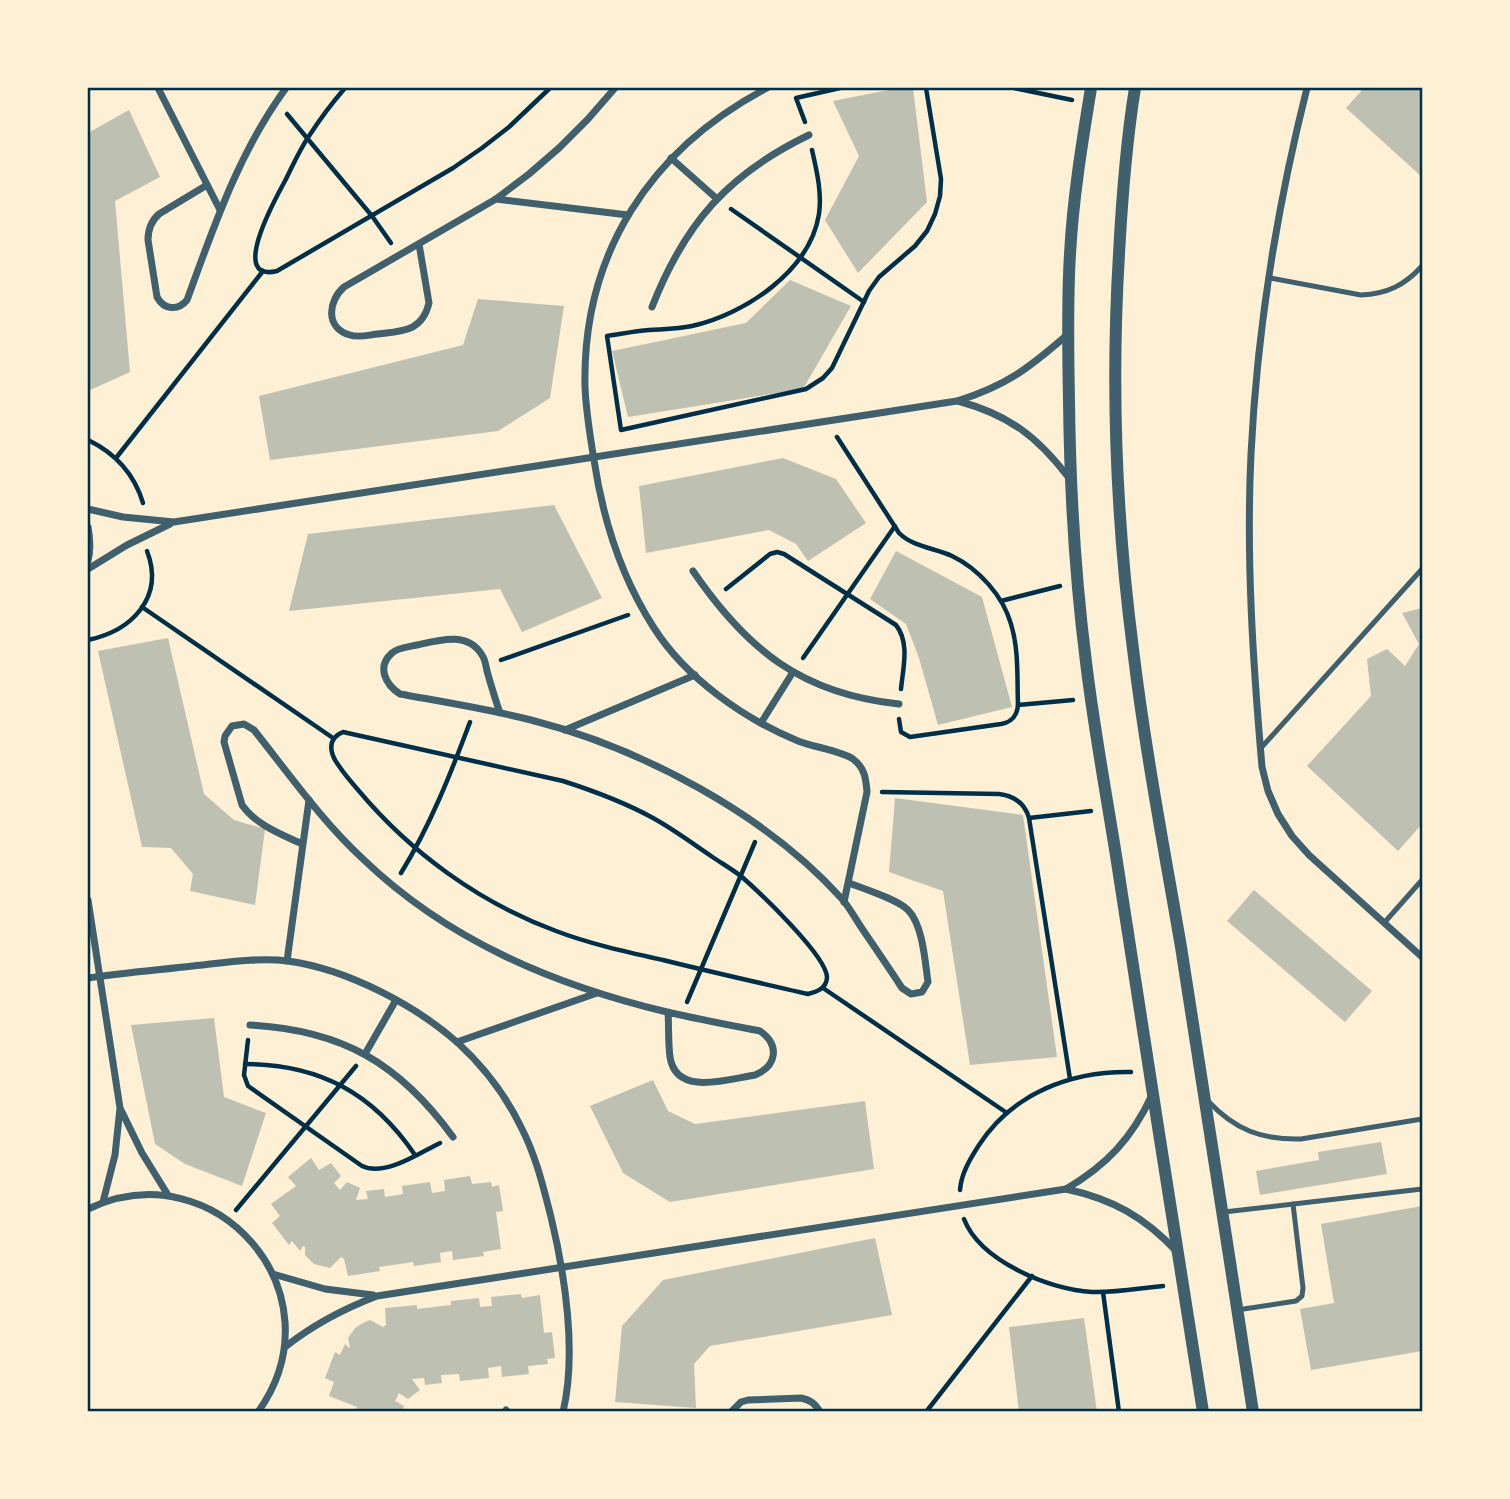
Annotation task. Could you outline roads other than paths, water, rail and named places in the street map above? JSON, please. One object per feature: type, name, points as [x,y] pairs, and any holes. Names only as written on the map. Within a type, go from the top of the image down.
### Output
[{"type":"street","points":[[158,88],[220,210]]},
{"type":"street","points":[[207,185],[159,214],[150,225],[148,240],[157,297],[165,306],[171,308],[177,308],[187,300],[236,173],[254,136],[286,88]]},
{"type":"street","points":[[419,244],[429,303],[427,312],[417,325],[401,332],[359,336],[348,335],[340,330],[331,312],[332,302],[344,287],[496,199],[559,148],[615,88]]},
{"type":"street","points":[[767,88],[717,117],[671,158],[628,215],[611,246],[599,280],[586,351],[587,422],[607,526],[629,585],[657,633],[695,675],[716,693],[761,723],[802,742],[845,755],[854,760],[866,776],[867,792],[844,901]]},
{"type":"street","points":[[1091,88],[1076,183],[1070,254],[1070,478],[1077,582],[1091,698],[1203,1412]]},
{"type":"street","points":[[1135,88],[1123,183],[1115,312],[1114,389],[1119,509],[1126,591],[1142,719],[1206,1099],[1253,1412]]},
{"type":"street","points":[[1307,88],[1270,278],[1251,454],[1251,598],[1262,766],[1268,791],[1292,836],[1309,855],[1423,957]]},
{"type":"street","points":[[652,307],[671,261],[716,198],[769,156],[809,135]]},
{"type":"street","points":[[671,158],[716,198]]},
{"type":"street","points":[[496,199],[628,215]]},
{"type":"street","points":[[88,509],[148,521],[174,522],[957,401],[990,390],[1019,374],[1068,335]]},
{"type":"street","points":[[957,401],[1001,416],[1021,429],[1040,443],[1070,478]]},
{"type":"street","points":[[88,569],[174,522]]},
{"type":"street","points":[[88,527],[88,561]]},
{"type":"street","points":[[693,571],[713,600],[736,626],[793,672],[810,682],[854,697],[899,704]]},
{"type":"street","points":[[499,713],[483,656],[467,641],[445,639],[399,649],[387,659],[384,676],[387,684],[400,694],[499,713],[565,730],[657,766],[725,804],[805,862],[844,901],[902,988],[911,994],[922,992],[929,982],[914,918],[900,904],[849,883]]},
{"type":"street","points":[[761,723],[793,672]]},
{"type":"street","points":[[565,730],[695,675]]},
{"type":"street","points":[[302,845],[256,820],[242,805],[224,742],[228,730],[238,724],[244,724],[254,730],[344,840],[393,886],[430,914],[469,939],[553,978],[668,1012],[760,1031],[767,1036],[774,1051],[769,1066],[755,1075],[698,1083],[688,1081],[673,1068],[670,1058],[668,1012]]},
{"type":"street","points":[[286,961],[309,800]]},
{"type":"street","points":[[88,900],[120,1108],[115,1155],[103,1202]]},
{"type":"street","points":[[88,978],[237,961],[286,961],[315,967],[370,987],[418,1013],[457,1042],[508,1103],[526,1137],[539,1172],[561,1267],[569,1377],[563,1412]]},
{"type":"street","points":[[457,1042],[597,992]]},
{"type":"street","points":[[365,1054],[396,1000]]},
{"type":"street","points":[[250,1025],[274,1026],[309,1033],[365,1054],[414,1090],[435,1112],[453,1137]]},
{"type":"street","points":[[1066,1189],[1102,1165],[1118,1150],[1143,1114],[1152,1094]]},
{"type":"street","points":[[120,1108],[142,1153],[168,1195]]},
{"type":"street","points":[[285,1347],[328,1317],[377,1296],[1066,1189],[1108,1201],[1128,1211],[1163,1237],[1178,1254]]},
{"type":"street","points":[[88,1209],[125,1196],[168,1195],[200,1204],[228,1219],[254,1244],[273,1274],[281,1297],[285,1322],[285,1347],[278,1374],[258,1412]]},
{"type":"street","points":[[273,1274],[325,1289],[377,1296]]},
{"type":"street","points":[[731,1412],[741,1402],[748,1400],[801,1398],[815,1404],[820,1412]]},
{"type":"lane","points":[[1270,278],[1361,295],[1375,294],[1400,285],[1423,265]]},
{"type":"lane","points":[[1260,749],[1423,569]]},
{"type":"lane","points":[[1384,923],[1423,880]]},
{"type":"lane","points":[[1206,1099],[1232,1123],[1265,1137],[1283,1139],[1301,1139],[1423,1119]]},
{"type":"lane","points":[[1223,1212],[1423,1189]]},
{"type":"lane","points":[[1237,1310],[1296,1301],[1302,1296],[1293,1204]]}]
